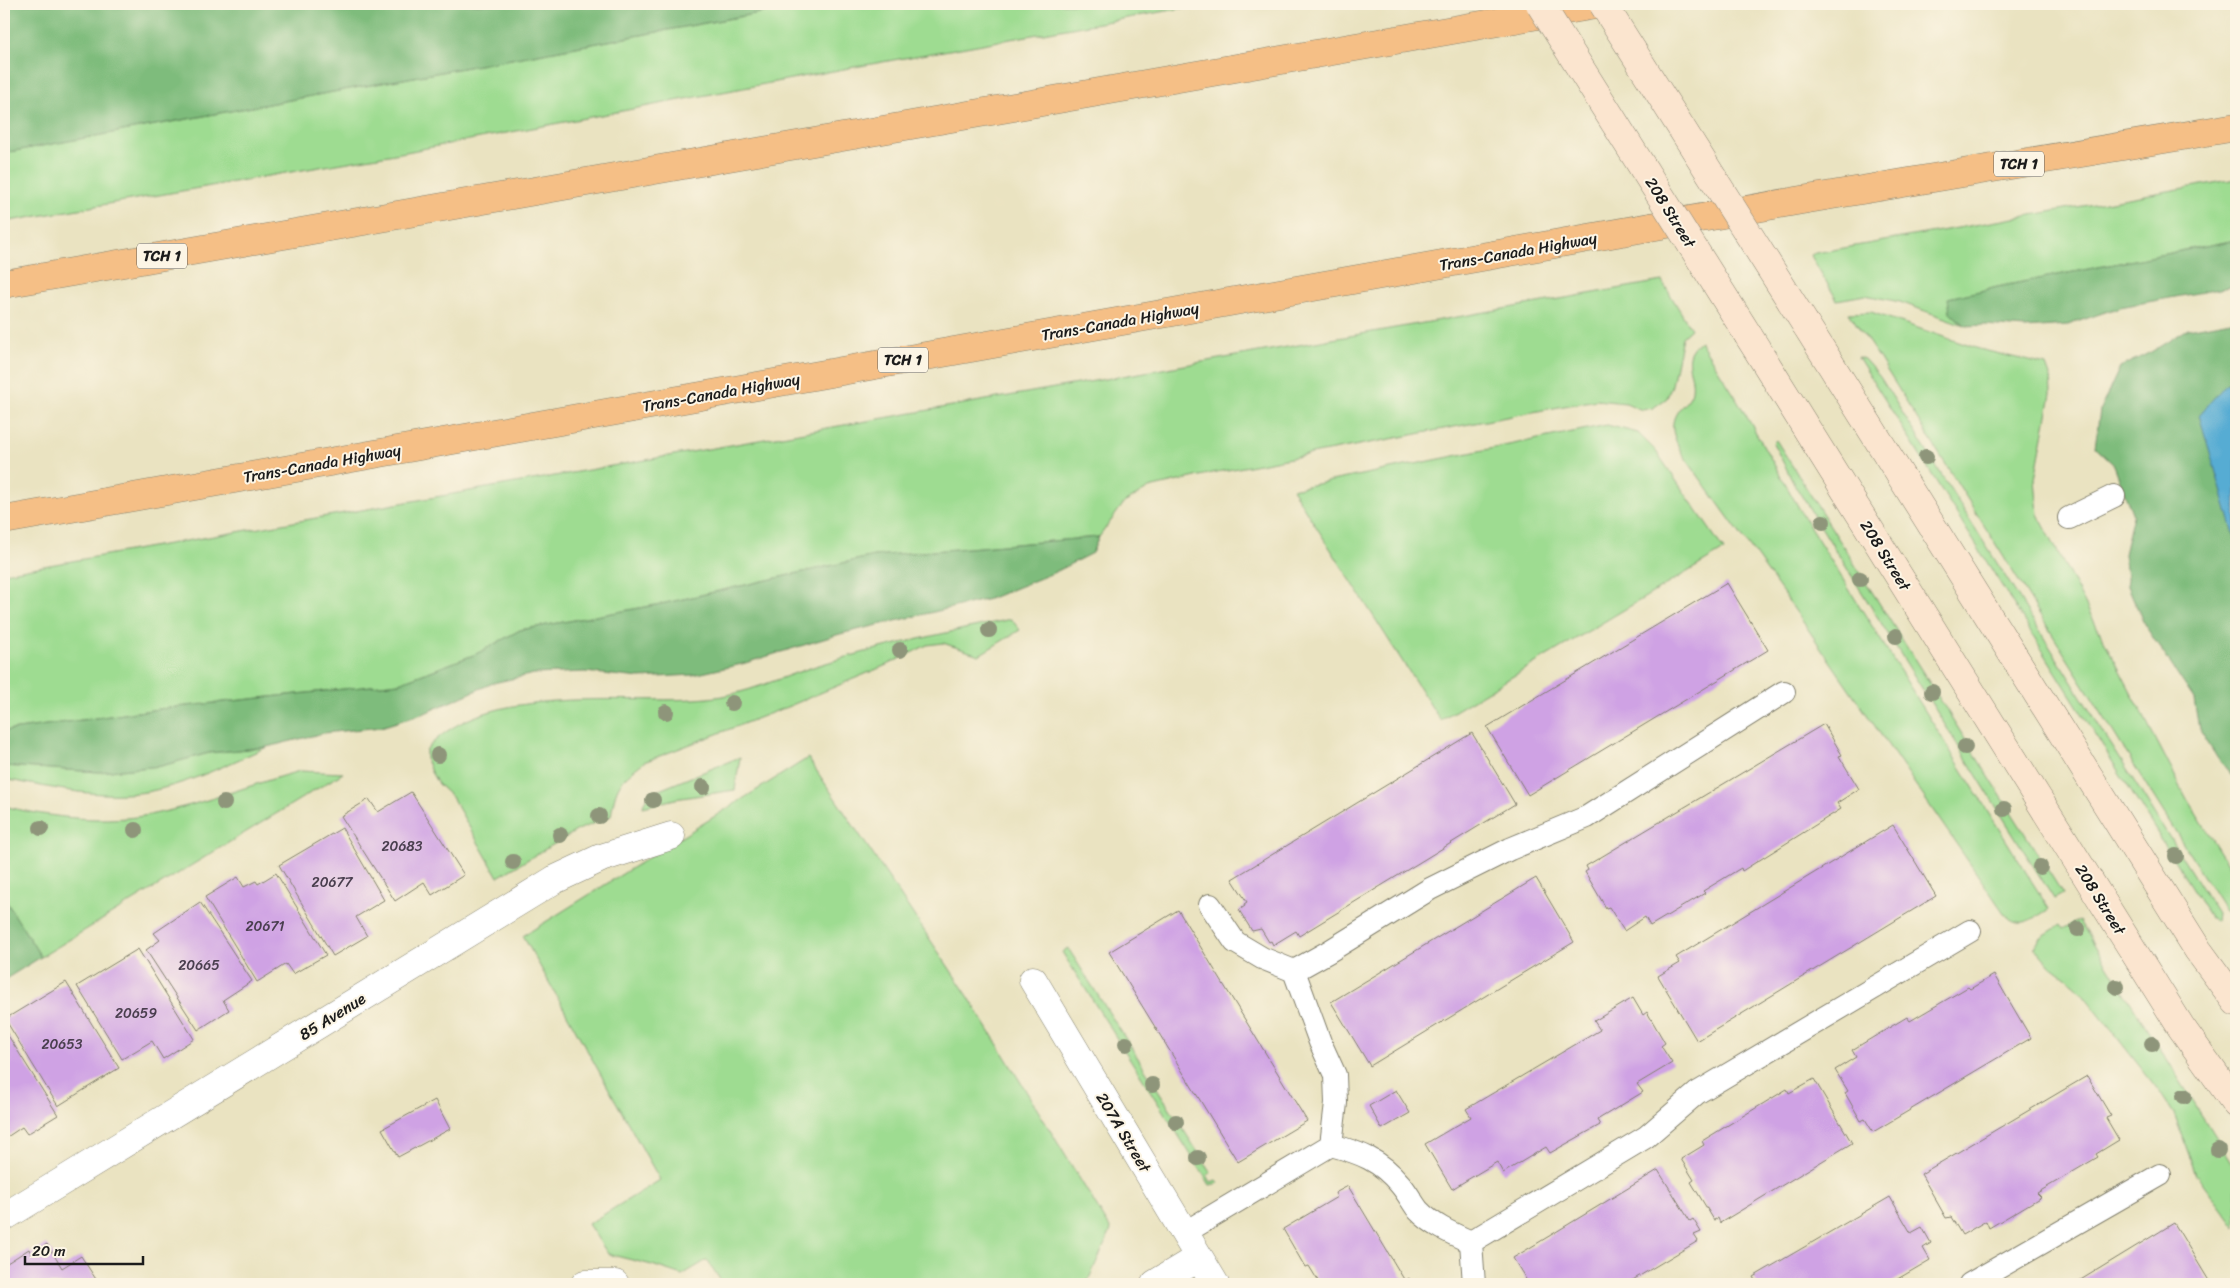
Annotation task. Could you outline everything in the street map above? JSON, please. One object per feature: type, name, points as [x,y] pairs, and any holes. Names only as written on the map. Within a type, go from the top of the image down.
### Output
[{"type":"highway","name":"TCH 1","points":[[4,284],[1602,4]]},
{"type":"highway","name":"Trans-Canada Highway","points":[[4,520],[1802,200],[2236,127]]},
{"type":"main road","name":"208 Street","points":[[1540,4],[2181,1026],[2236,1104]]},
{"type":"main road","points":[[1602,4],[2198,950],[2236,1002]]},
{"type":"street","name":"85 Avenue","points":[[4,1218],[554,880],[600,858],[671,836]]},
{"type":"street","name":"207A Street","points":[[1033,980],[1215,1284]]},
{"type":"street","points":[[1155,1284],[1198,1258]]},
{"type":"street","points":[[585,1284],[615,1284]]},
{"type":"lane","points":[[2069,518],[2114,496]]},
{"type":"lane","points":[[1294,971],[1430,889],[1510,849],[1587,817],[1784,692]]},
{"type":"lane","points":[[1210,905],[1235,942],[1262,958],[1294,971],[1320,1042],[1335,1075],[1336,1103],[1332,1145]]},
{"type":"lane","points":[[1471,1242],[1646,1137],[1697,1093],[1970,931]]},
{"type":"lane","points":[[1184,1233],[1332,1145],[1358,1152],[1381,1164],[1401,1185],[1419,1211],[1447,1231],[1471,1242]]},
{"type":"lane","points":[[1970,1284],[2160,1175]]},
{"type":"lane","points":[[1471,1242],[1474,1284]]},
{"type":"green space","points":[[4,4],[808,4],[4,153]]},
{"type":"green space","points":[[808,4],[1205,4],[849,68],[406,152],[4,222],[4,153]]},
{"type":"green space","points":[[2236,179],[2236,240],[1949,298],[1950,312],[1964,325],[1900,302],[1865,295],[1837,300],[1810,254]]},
{"type":"green space","points":[[2236,240],[2236,286],[2120,307],[2068,325],[2025,328],[1985,325],[1965,326],[1950,312],[1948,298]]},
{"type":"green space","points":[[1662,281],[1691,329],[1682,337],[1672,385],[1667,398],[1653,408],[1642,410],[1626,403],[1596,400],[1217,472],[1149,488],[1124,503],[1099,537],[874,556],[661,604],[520,630],[476,654],[399,683],[159,709],[4,731],[4,573]]},
{"type":"green space","points":[[1871,312],[1979,349],[2046,365],[2050,376],[2051,394],[2035,479],[2038,514],[2187,799],[2236,878],[2236,917],[2224,909],[1878,356],[1849,313]]},
{"type":"green space","points":[[2236,320],[2236,379],[2226,384],[2236,541],[2236,780],[2218,759],[2199,729],[2194,699],[2144,624],[2128,586],[2124,554],[2133,515],[2114,465],[2095,447],[2100,410],[2120,367],[2151,352],[2188,329]]},
{"type":"green space","points":[[1700,341],[1735,396],[1807,522],[2049,909],[2032,919],[2021,922],[2015,921],[2004,913],[1783,593],[1681,452],[1674,434],[1673,423],[1677,412],[1691,393],[1690,353],[1693,347]]},
{"type":"green space","points":[[1858,357],[1864,359],[1880,377],[2217,913],[2216,921],[2210,917]]},
{"type":"green space","points":[[1607,425],[1638,433],[1655,450],[1724,550],[1440,720],[1292,489]]},
{"type":"green space","points":[[1776,440],[2063,894],[2054,899],[1796,487],[1773,443]]},
{"type":"green space","points":[[1099,537],[1092,553],[1053,573],[989,599],[840,634],[742,664],[693,675],[640,678],[585,672],[534,674],[493,683],[425,713],[381,727],[324,733],[267,747],[209,753],[161,766],[99,772],[4,766],[4,731],[159,709],[399,683],[476,654],[520,630],[661,604],[874,556]]},
{"type":"green space","points":[[1011,619],[1020,630],[979,655],[943,643],[927,645],[889,664],[787,707],[644,762],[620,784],[611,816],[578,830],[498,877],[452,797],[438,784],[426,759],[426,750],[452,728],[484,713],[520,705],[558,701],[675,700],[722,696],[864,652]]},
{"type":"green space","points":[[267,747],[187,781],[141,793],[101,794],[62,790],[4,779],[4,766],[99,772],[161,766],[209,753]]},
{"type":"green space","points":[[740,757],[735,790],[675,799],[643,807],[644,802],[652,793]]},
{"type":"green space","points":[[808,758],[968,996],[1111,1230],[1088,1281],[1083,1284],[723,1284],[707,1260],[682,1275],[608,1254],[588,1224],[660,1180],[523,936]]},
{"type":"green space","points":[[300,771],[343,773],[41,957],[4,898],[4,806],[41,814],[79,818],[117,819],[136,817],[191,805]]},
{"type":"green space","points":[[4,898],[41,957],[4,980],[4,929],[6,922],[4,919]]},
{"type":"green space","points":[[2079,920],[2236,1170],[2236,1228],[2196,1174],[2174,1114],[2159,1091],[2076,985],[2051,966],[2034,947],[2040,938],[2060,925],[2063,929]]},
{"type":"green space","points":[[1068,948],[1211,1173],[1207,1175],[1211,1182],[1216,1180],[1218,1183],[1210,1185],[1062,952]]},
{"type":"water","points":[[2236,379],[2236,541],[2199,415],[2226,384]]},
{"type":"building","points":[[1727,583],[1768,650],[1528,795],[1487,727]]},
{"type":"building","points":[[1824,724],[1842,755],[1839,756],[1859,789],[1837,803],[1841,809],[1742,871],[1741,868],[1703,891],[1705,893],[1650,926],[1645,917],[1624,931],[1609,907],[1606,908],[1585,872],[1588,870],[1586,866]]},
{"type":"building","points":[[1472,733],[1515,804],[1299,936],[1296,931],[1273,945],[1261,929],[1252,931],[1239,910],[1247,902],[1232,879]]},
{"type":"building","points":[[411,792],[464,875],[432,895],[424,882],[395,901],[341,816],[369,799],[378,812]]},
{"type":"building","points":[[1893,825],[1936,896],[1697,1041],[1658,976],[1680,963],[1676,957]]},
{"type":"building","points":[[342,828],[384,900],[356,917],[367,936],[333,956],[279,865]]},
{"type":"building","points":[[276,873],[326,955],[293,974],[286,964],[257,982],[205,897],[238,877],[244,887],[256,881],[258,884]]},
{"type":"building","points":[[1536,878],[1574,942],[1370,1066],[1331,1002]]},
{"type":"building","points":[[200,902],[252,981],[223,1000],[229,1010],[198,1030],[146,950],[160,940],[154,933]]},
{"type":"building","points":[[1178,910],[1307,1121],[1238,1162],[1109,952]]},
{"type":"building","points":[[138,949],[194,1039],[163,1059],[152,1041],[122,1059],[77,986]]},
{"type":"building","points":[[1994,975],[2031,1038],[1873,1132],[1865,1119],[1861,1121],[1845,1093],[1848,1091],[1835,1070],[1856,1057],[1852,1050],[1907,1017],[1910,1021],[1968,987],[1970,989]]},
{"type":"building","points":[[66,982],[119,1068],[58,1106],[5,1019]]},
{"type":"building","points":[[1633,998],[1643,1015],[1647,1012],[1665,1043],[1661,1046],[1672,1063],[1637,1084],[1643,1092],[1597,1120],[1600,1125],[1550,1153],[1546,1147],[1503,1173],[1497,1162],[1452,1189],[1425,1144],[1471,1117],[1466,1109],[1600,1030],[1594,1021]]},
{"type":"building","points":[[4,1029],[58,1115],[27,1134],[22,1127],[4,1139]]},
{"type":"building","points":[[2087,1076],[2111,1116],[2106,1118],[2119,1140],[2096,1154],[2098,1157],[2037,1193],[2041,1197],[1989,1228],[1986,1221],[1962,1235],[1951,1217],[1946,1218],[1921,1174]]},
{"type":"building","points":[[1814,1079],[1852,1143],[1720,1223],[1718,1218],[1714,1220],[1691,1182],[1694,1180],[1681,1159],[1704,1145],[1702,1141],[1787,1089],[1789,1093]]},
{"type":"building","points":[[1396,1090],[1410,1113],[1382,1129],[1369,1106]]},
{"type":"building","points":[[435,1100],[450,1129],[398,1157],[382,1129]]},
{"type":"building","points":[[1658,1170],[1690,1221],[1693,1219],[1701,1232],[1694,1235],[1698,1241],[1626,1284],[1521,1284],[1527,1281],[1513,1258]]},
{"type":"building","points":[[1348,1186],[1405,1281],[1409,1278],[1413,1284],[1320,1284],[1309,1266],[1305,1267],[1283,1229],[1337,1197],[1335,1193]]},
{"type":"building","points":[[1890,1197],[1911,1233],[1922,1227],[1931,1243],[1923,1248],[1930,1260],[1889,1284],[1757,1284],[1753,1277]]},
{"type":"building","points":[[2174,1223],[2211,1284],[2074,1284]]},
{"type":"building","points":[[47,1244],[62,1268],[81,1256],[99,1284],[4,1284],[4,1265],[29,1249],[31,1254]]}]
